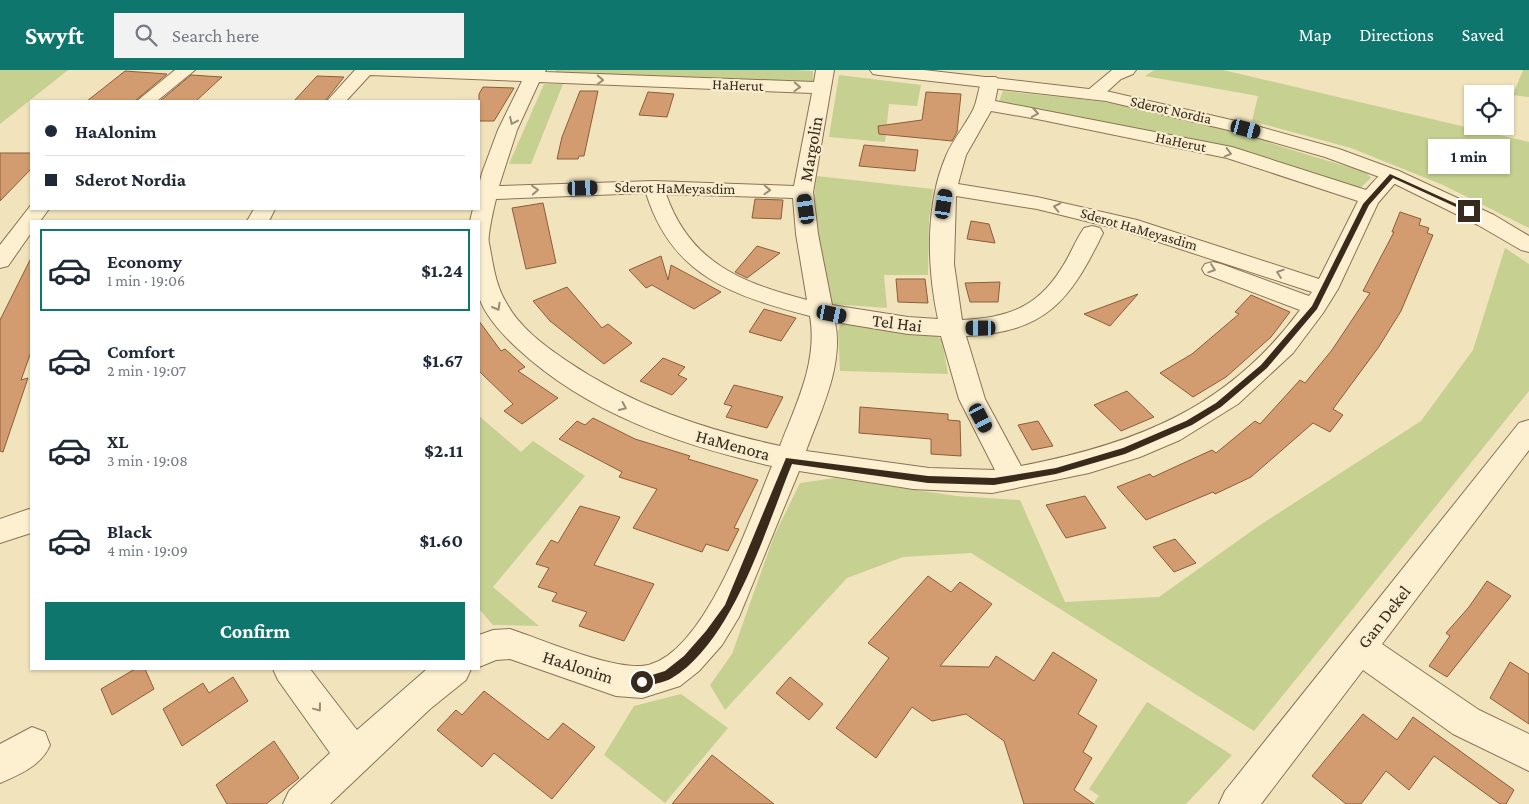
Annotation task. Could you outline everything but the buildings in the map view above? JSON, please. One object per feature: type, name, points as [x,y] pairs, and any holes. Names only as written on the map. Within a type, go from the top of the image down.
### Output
[{"type":"street","points":[[147,100],[186,70]]},
{"type":"street","points":[[337,100],[365,70]]},
{"type":"street","name":"HaHerut","points":[[365,70],[824,79]]},
{"type":"street","name":"Sderot Nordia","points":[[879,70],[1094,94],[1256,131],[1332,153],[1392,175],[1486,220],[1529,245]]},
{"type":"street","points":[[1094,94],[1115,75],[1127,70]]},
{"type":"street","points":[[480,235],[508,131],[536,74]]},
{"type":"street","name":"Margolin","points":[[789,460],[819,378],[824,355],[825,332],[807,234],[805,184],[824,79]]},
{"type":"street","points":[[990,81],[990,96],[986,106],[963,139],[954,160],[946,196],[942,266],[950,328],[973,403],[1004,480]]},
{"type":"street","name":"HaHerut","points":[[986,106],[1037,113],[1232,153],[1371,198]]},
{"type":"street","name":"Sderot HaMeyasdim","points":[[592,170],[675,170],[805,184]]},
{"type":"street","name":"HaMenora","points":[[480,257],[481,269],[498,310],[531,347],[562,372],[615,403],[709,440],[789,460],[928,479],[1004,480],[1056,471],[1125,451],[1189,423],[1219,405],[1242,387],[1287,342],[1320,298],[1371,198],[1392,175]]},
{"type":"street","name":"Sderot HaMeyasdim","points":[[496,180],[654,186],[805,184]]},
{"type":"street","name":"Tel Hai","points":[[654,186],[661,212],[674,236],[713,273],[778,301],[821,312],[950,328],[981,328],[1016,320],[1042,305],[1069,278],[1092,233]]},
{"type":"street","name":"Sderot HaMeyasdim","points":[[946,196],[1022,217],[1092,233],[1320,298]]},
{"type":"street","name":"Sderot HaMeyasdim","points":[[946,196],[1037,203],[1102,218],[1193,244],[1320,298]]},
{"type":"street","points":[[0,261],[37,210]]},
{"type":"street","name":"Gan Dekel","points":[[1238,804],[1529,430]]},
{"type":"street","points":[[978,437],[1004,480]]},
{"type":"street","name":"HaAlonim","points":[[480,652],[493,645],[510,644],[616,680],[642,682],[668,675],[688,660],[710,634],[728,607],[789,460]]},
{"type":"street","points":[[0,531],[29,522]]},
{"type":"street","points":[[1360,648],[1466,722],[1529,753]]},
{"type":"street","points":[[291,670],[354,756]]},
{"type":"street","points":[[302,804],[418,697],[453,670]]},
{"type":"street","points":[[0,765],[32,745]]},
{"type":"green space","points":[[0,70],[68,70],[30,100],[0,124]]},
{"type":"green space","points":[[556,70],[796,70],[813,71],[813,84],[554,74]]},
{"type":"green space","points":[[1154,70],[1223,70],[1464,127],[1464,135],[1499,135],[1529,142],[1529,228],[1443,185],[1351,148],[1252,121],[1258,96],[1145,76]]},
{"type":"green space","points":[[1523,70],[1529,70],[1529,97],[1514,95]]},
{"type":"green space","points":[[839,75],[921,85],[917,106],[889,104],[885,142],[829,137]]},
{"type":"green space","points":[[544,84],[563,84],[531,164],[509,164]]},
{"type":"green space","points":[[1003,91],[1105,102],[1166,114],[1366,172],[1371,178],[1358,190],[1263,158],[998,104]]},
{"type":"green space","points":[[817,176],[933,189],[929,219],[928,275],[884,275],[887,308],[831,304],[815,224],[814,208]]},
{"type":"green space","points":[[1505,248],[1529,264],[1529,391],[1254,731],[971,553],[903,557],[847,578],[725,710],[710,685],[732,654],[774,536],[800,483],[835,478],[956,496],[1020,500],[1065,602],[1159,597],[1260,525],[1421,421],[1473,350]]},
{"type":"green space","points":[[848,322],[936,335],[942,340],[948,374],[840,371],[838,331],[840,325]]},
{"type":"green space","points":[[480,417],[521,452],[533,441],[585,476],[493,587],[539,626],[493,625],[480,610]]},
{"type":"green space","points":[[681,694],[728,728],[665,803],[604,755],[634,706]]},
{"type":"green space","points":[[1147,702],[1232,755],[1186,804],[1093,804],[1099,796],[1089,789]]},
{"type":"route","points":[[642,682],[668,675],[688,660],[710,634],[728,607],[789,460],[928,479],[994,482],[1056,471],[1125,451],[1189,423],[1219,405],[1264,367],[1315,307],[1326,289],[1366,204],[1392,175],[1469,211]]}]
